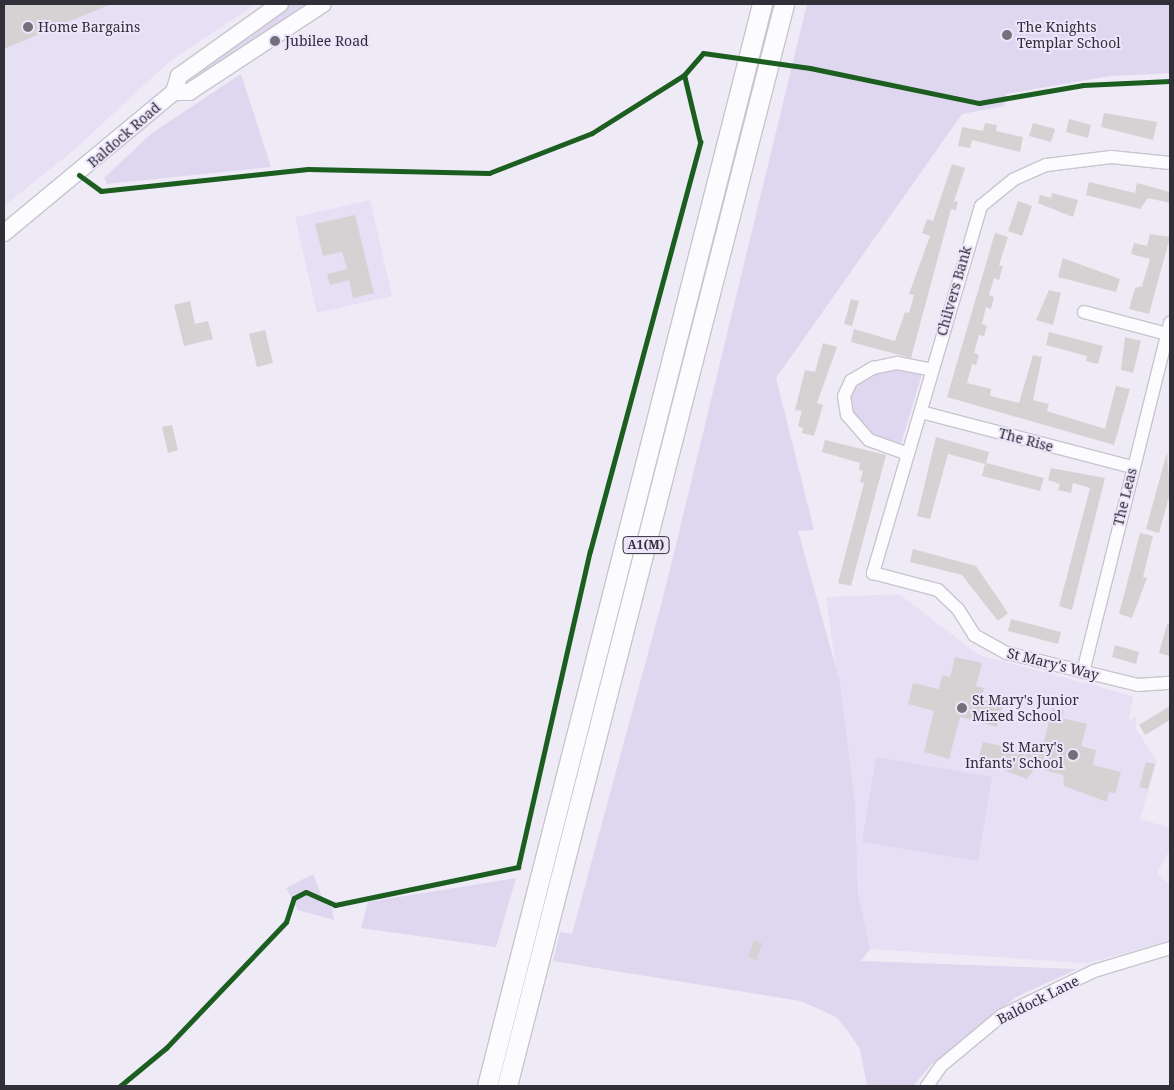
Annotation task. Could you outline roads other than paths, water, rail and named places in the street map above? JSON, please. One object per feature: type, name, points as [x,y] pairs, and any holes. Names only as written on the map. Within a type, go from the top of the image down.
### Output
[{"type":"highway","name":"A1(M)","points":[[486,1086],[762,4]]},
{"type":"highway","name":"A1(M)","points":[[508,1086],[784,4]]},
{"type":"main road","name":"Baldock Road","points":[[4,233],[174,92],[179,76],[280,4]]},
{"type":"main road","name":"Baldock Road","points":[[174,92],[189,92],[323,4]]},
{"type":"street","name":"Chilvers Bank","points":[[873,572],[921,412],[970,235],[988,198],[1029,170],[1074,159],[1170,163]]},
{"type":"street","points":[[1084,312],[1169,328]]},
{"type":"street","name":"The Leas","points":[[1083,672],[1132,467],[1169,328]]},
{"type":"street","points":[[908,454],[869,440],[847,415],[844,396],[851,381],[873,368],[897,363],[932,370]]},
{"type":"street","name":"The Rise","points":[[921,412],[1132,467]]},
{"type":"street","name":"St Mary's Way","points":[[873,572],[938,590],[958,610],[974,635],[994,648],[1083,672],[1148,686],[1170,683]]},
{"type":"street","name":"Baldock Lane","points":[[927,1086],[941,1066],[1001,1016],[1094,972],[1170,948]]},
{"type":"place","name":"Home Bargains","points":[[28,27]]},
{"type":"place","name":"The Knights Templar School","points":[[1007,35]]},
{"type":"place","name":"Jubilee Road","points":[[275,41]]},
{"type":"place","name":"St Mary's Junior Mixed School","points":[[962,708]]},
{"type":"place","name":"St Mary's Infants' School","points":[[1073,755]]}]
